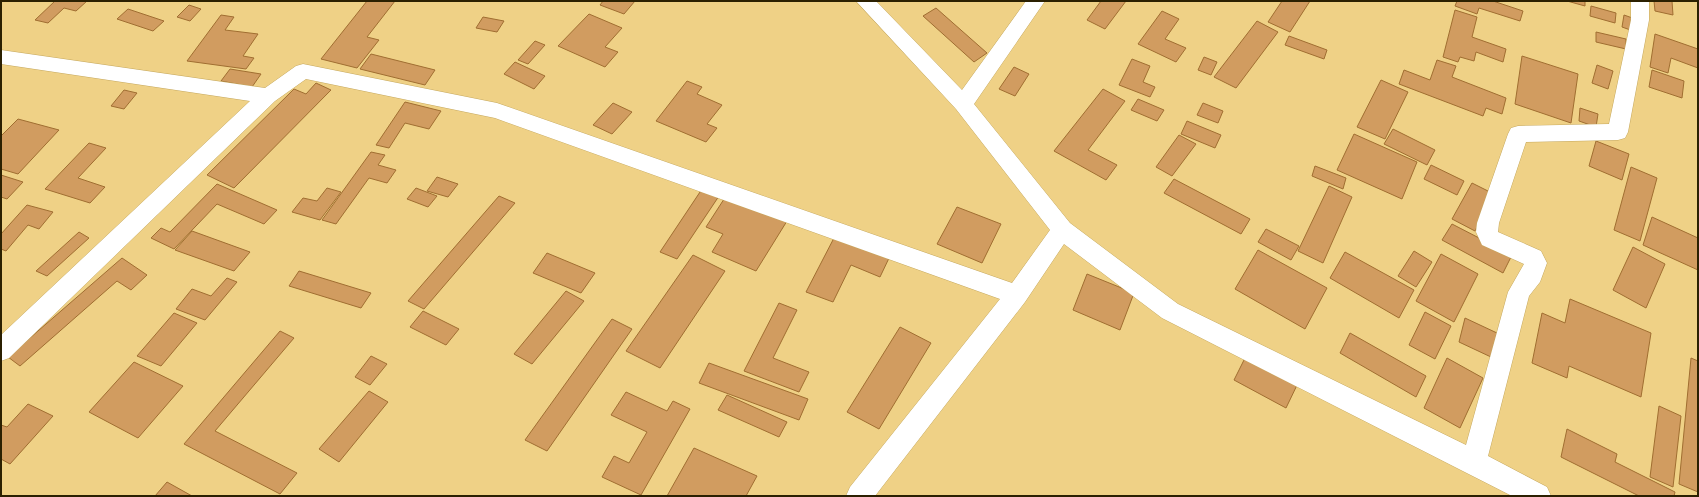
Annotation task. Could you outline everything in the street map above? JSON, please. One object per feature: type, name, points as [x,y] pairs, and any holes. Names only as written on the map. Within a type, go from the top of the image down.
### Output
[{"type":"street","points":[[865,1],[890,25],[963,104],[1062,230],[1170,311],[1474,462],[1538,496]]},
{"type":"street","points":[[963,104],[1036,1]]},
{"type":"street","points":[[1474,462],[1519,292],[1532,276],[1536,263],[1533,258],[1490,238],[1487,232],[1488,223],[1518,134],[1618,132],[1640,20],[1640,1]]},
{"type":"street","points":[[1,57],[268,96]]},
{"type":"street","points":[[1,350],[268,96],[303,71],[497,111],[1017,295]]},
{"type":"street","points":[[859,496],[1017,295],[1062,230]]},
{"type":"building","points":[[55,1],[87,1],[76,11],[64,8],[48,23],[35,20]]},
{"type":"building","points":[[367,1],[395,1],[367,37],[379,40],[357,68],[321,59]]},
{"type":"building","points":[[603,1],[635,1],[624,14],[600,5]]},
{"type":"building","points":[[1101,1],[1126,1],[1105,29],[1087,20]]},
{"type":"building","points":[[1282,1],[1310,1],[1290,32],[1268,22]]},
{"type":"building","points":[[1457,1],[1493,1],[1523,11],[1520,21],[1479,8],[1477,14],[1455,6]]},
{"type":"building","points":[[1567,1],[1585,1],[1585,6]]},
{"type":"building","points":[[1654,1],[1672,1],[1673,15],[1655,11]]},
{"type":"building","points":[[189,5],[201,9],[190,21],[177,17]]},
{"type":"building","points":[[1591,6],[1616,13],[1615,23],[1590,16]]},
{"type":"building","points":[[936,8],[987,53],[974,62],[923,16]]},
{"type":"building","points":[[128,9],[164,21],[153,31],[117,19]]},
{"type":"building","points":[[1455,10],[1477,17],[1472,37],[1506,49],[1503,62],[1476,52],[1474,61],[1460,57],[1458,62],[1443,57]]},
{"type":"building","points":[[1162,11],[1179,19],[1165,39],[1186,48],[1176,62],[1138,44]]},
{"type":"building","points":[[589,14],[622,28],[605,47],[618,52],[605,67],[558,46]]},
{"type":"building","points":[[221,15],[234,17],[225,30],[258,34],[243,56],[254,58],[246,69],[187,61]]},
{"type":"building","points":[[1624,15],[1638,20],[1636,32],[1622,27]]},
{"type":"building","points":[[483,17],[504,21],[497,32],[476,28]]},
{"type":"building","points":[[1257,21],[1278,32],[1236,88],[1214,77]]},
{"type":"building","points":[[1596,32],[1626,39],[1626,49],[1596,42]]},
{"type":"building","points":[[1655,34],[1698,49],[1698,68],[1671,58],[1668,73],[1650,67]]},
{"type":"building","points":[[1289,36],[1327,50],[1324,59],[1285,45]]},
{"type":"building","points":[[535,41],[545,45],[528,64],[518,60]]},
{"type":"building","points":[[371,54],[435,70],[425,85],[360,69]]},
{"type":"building","points":[[1522,56],[1578,74],[1571,123],[1515,104]]},
{"type":"building","points":[[1204,57],[1217,62],[1211,75],[1198,70]]},
{"type":"building","points":[[1132,59],[1150,66],[1143,82],[1155,87],[1150,97],[1119,85]]},
{"type":"building","points":[[1437,60],[1456,66],[1452,77],[1506,98],[1502,114],[1486,108],[1483,116],[1399,84],[1404,70],[1430,80]]},
{"type":"building","points":[[515,62],[545,76],[534,89],[504,74]]},
{"type":"building","points":[[1597,65],[1613,71],[1608,89],[1592,83]]},
{"type":"building","points":[[1014,67],[1029,74],[1015,96],[999,89]]},
{"type":"building","points":[[230,69],[261,74],[252,87],[221,81]]},
{"type":"building","points":[[1652,70],[1684,81],[1682,98],[1649,87]]},
{"type":"building","points":[[1381,80],[1408,92],[1385,139],[1357,127]]},
{"type":"building","points":[[687,81],[702,87],[697,94],[722,105],[707,124],[717,128],[706,142],[656,121]]},
{"type":"building","points":[[316,83],[331,90],[234,188],[207,175],[294,89],[306,94]]},
{"type":"building","points":[[1103,89],[1125,101],[1088,150],[1117,165],[1106,180],[1054,151]]},
{"type":"building","points":[[124,90],[137,93],[124,109],[111,106]]},
{"type":"building","points":[[1138,99],[1164,110],[1157,121],[1131,110]]},
{"type":"building","points":[[405,102],[441,111],[429,129],[405,123],[389,148],[376,145]]},
{"type":"building","points":[[613,103],[632,112],[612,134],[593,125]]},
{"type":"building","points":[[1203,103],[1223,111],[1218,123],[1197,115]]},
{"type":"building","points":[[1580,108],[1598,114],[1596,127],[1579,121]]},
{"type":"building","points":[[18,119],[59,130],[18,174],[1,169],[1,136]]},
{"type":"building","points":[[1187,121],[1221,135],[1215,148],[1181,134]]},
{"type":"building","points":[[1393,129],[1435,150],[1427,165],[1384,144]]},
{"type":"building","points":[[1354,134],[1417,162],[1402,199],[1337,170]]},
{"type":"building","points":[[1179,135],[1196,144],[1172,176],[1156,167]]},
{"type":"building","points":[[1596,141],[1629,154],[1622,180],[1589,166]]},
{"type":"building","points":[[89,143],[106,148],[78,178],[105,187],[90,203],[45,189]]},
{"type":"building","points":[[371,152],[385,155],[378,165],[396,170],[387,183],[369,178],[336,224],[322,220]]},
{"type":"building","points":[[1431,165],[1464,181],[1457,195],[1424,179]]},
{"type":"building","points":[[1315,166],[1346,178],[1343,189],[1312,176]]},
{"type":"building","points":[[1631,167],[1657,178],[1640,241],[1614,230]]},
{"type":"building","points":[[1,175],[23,182],[7,199],[1,197]]},
{"type":"building","points":[[437,177],[458,184],[448,197],[427,191]]},
{"type":"building","points":[[1174,179],[1250,219],[1241,234],[1164,193]]},
{"type":"building","points":[[1472,183],[1494,194],[1475,231],[1452,219]]},
{"type":"building","points":[[217,184],[277,210],[264,224],[217,204],[174,249],[151,238],[161,228],[170,232]]},
{"type":"building","points":[[1329,186],[1352,197],[1323,263],[1298,251]]},
{"type":"building","points":[[327,188],[341,192],[320,220],[292,212],[303,198],[317,201]]},
{"type":"building","points":[[416,188],[437,196],[428,207],[407,199]]},
{"type":"building","points":[[702,189],[719,196],[677,259],[660,252]]},
{"type":"building","points":[[499,196],[515,203],[424,309],[408,301]]},
{"type":"building","points":[[726,196],[787,221],[756,271],[712,252],[723,234],[706,227]]},
{"type":"building","points":[[27,205],[53,212],[39,229],[28,225],[6,251],[1,249],[1,234]]},
{"type":"building","points":[[957,207],[1001,224],[982,263],[937,244]]},
{"type":"building","points":[[1652,217],[1698,238],[1698,270],[1643,245]]},
{"type":"building","points":[[1452,224],[1512,255],[1503,273],[1442,240]]},
{"type":"building","points":[[1266,229],[1299,246],[1291,260],[1258,242]]},
{"type":"building","points":[[192,231],[250,252],[234,271],[175,250]]},
{"type":"building","points":[[79,232],[89,238],[47,276],[36,271]]},
{"type":"building","points":[[835,236],[890,256],[880,277],[851,265],[833,302],[806,292]]},
{"type":"building","points":[[1633,247],[1665,264],[1646,308],[1613,290]]},
{"type":"building","points":[[1258,250],[1327,288],[1305,329],[1235,289]]},
{"type":"building","points":[[1414,251],[1432,262],[1416,287],[1398,276]]},
{"type":"building","points":[[1345,252],[1414,290],[1399,318],[1330,278]]},
{"type":"building","points":[[547,253],[595,273],[581,293],[533,273]]},
{"type":"building","points":[[1441,254],[1478,274],[1454,322],[1416,301]]},
{"type":"building","points":[[693,255],[725,271],[660,368],[626,351]]},
{"type":"building","points":[[122,258],[147,275],[131,290],[117,281],[20,366],[8,357]]},
{"type":"building","points":[[299,271],[371,293],[361,308],[289,286]]},
{"type":"building","points":[[1087,274],[1134,293],[1120,330],[1073,310]]},
{"type":"building","points":[[227,278],[237,282],[205,320],[176,309],[192,289],[211,296]]},
{"type":"building","points":[[566,291],[584,301],[532,364],[514,354]]},
{"type":"building","points":[[1570,299],[1651,333],[1641,397],[1569,366],[1567,378],[1532,363],[1542,313],[1565,323]]},
{"type":"building","points":[[779,303],[797,310],[773,358],[809,372],[799,392],[744,371]]},
{"type":"building","points":[[423,311],[459,329],[446,345],[410,327]]},
{"type":"building","points":[[1425,312],[1451,326],[1435,359],[1409,345]]},
{"type":"building","points":[[174,313],[197,323],[161,366],[137,356]]},
{"type":"building","points":[[1465,318],[1497,333],[1491,357],[1459,342]]},
{"type":"building","points":[[612,319],[632,329],[547,451],[525,440]]},
{"type":"building","points":[[900,327],[931,343],[879,429],[847,412]]},
{"type":"building","points":[[280,331],[294,338],[215,431],[297,473],[280,494],[184,444]]},
{"type":"building","points":[[1350,333],[1426,376],[1416,397],[1340,353]]},
{"type":"building","points":[[1247,354],[1299,381],[1286,408],[1234,380]]},
{"type":"building","points":[[371,356],[387,364],[370,385],[355,377]]},
{"type":"building","points":[[1447,358],[1483,378],[1460,428],[1424,408]]},
{"type":"building","points":[[1691,358],[1698,361],[1698,492],[1679,484]]},
{"type":"building","points":[[134,362],[183,386],[138,438],[89,412]]},
{"type":"building","points":[[709,363],[808,399],[799,420],[699,383]]},
{"type":"building","points":[[369,391],[388,402],[339,462],[319,449]]},
{"type":"building","points":[[626,392],[667,411],[673,401],[690,409],[641,495],[602,477],[614,456],[629,463],[647,432],[611,415]]},
{"type":"building","points":[[727,395],[787,422],[779,437],[718,410]]},
{"type":"building","points":[[28,404],[53,416],[10,464],[1,459],[1,425],[7,427]]},
{"type":"building","points":[[1659,406],[1681,416],[1673,487],[1650,477]]},
{"type":"building","points":[[1567,429],[1617,454],[1615,462],[1675,492],[1674,496],[1639,496],[1561,457]]},
{"type":"building","points":[[694,448],[757,476],[746,496],[667,496]]},
{"type":"building","points":[[167,482],[192,496],[155,496]]}]
